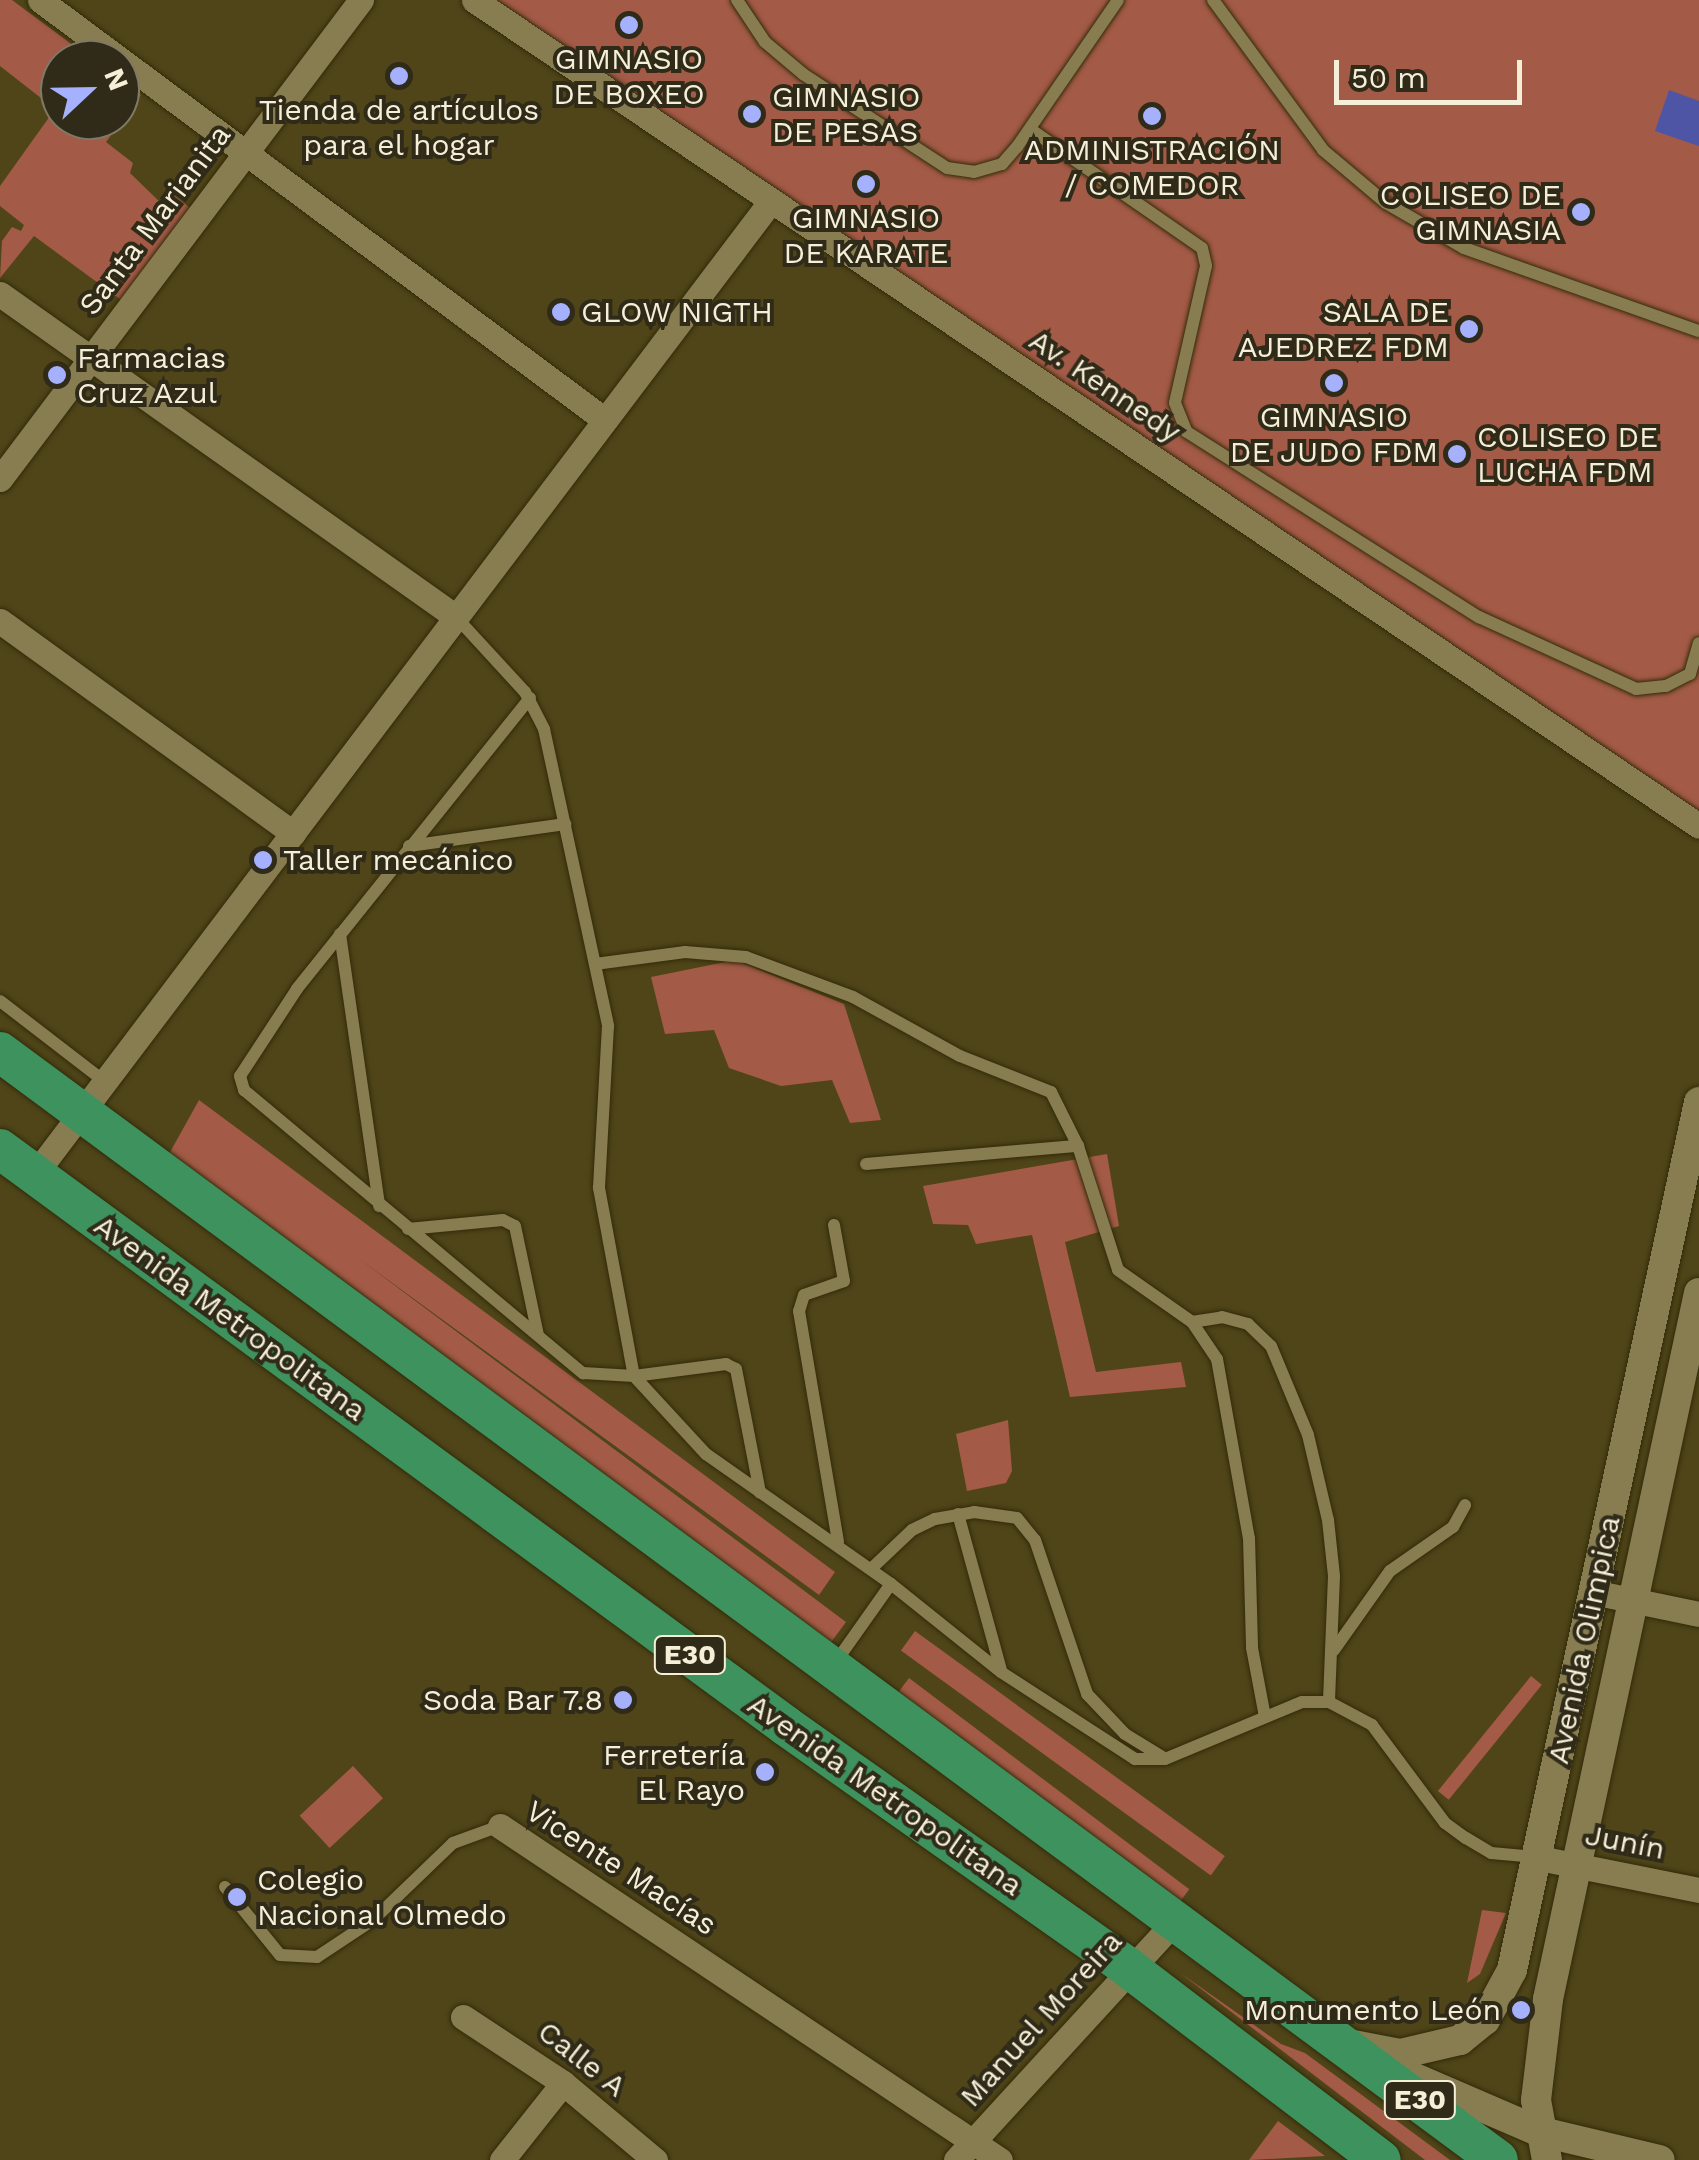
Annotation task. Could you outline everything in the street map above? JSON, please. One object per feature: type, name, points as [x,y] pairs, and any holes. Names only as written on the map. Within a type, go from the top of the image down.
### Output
[{"type":"highway","name":"E30","points":[[0,1052],[93,1097],[831,1669],[1498,2160]]},
{"type":"highway","name":"Avenida Metropolitana","points":[[0,1149],[786,1726],[1130,1970],[1362,2155]]},
{"type":"street","points":[[40,0],[605,420]]},
{"type":"street","name":"Santa Marianita","points":[[0,479],[361,0]]},
{"type":"street","name":"Av. Kennedy","points":[[474,0],[1699,826]]},
{"type":"street","points":[[35,1174],[771,200]]},
{"type":"street","points":[[0,294],[456,617]]},
{"type":"street","points":[[0,621],[293,833]]},
{"type":"street","name":"Avenida Olimpica","points":[[1340,2042],[1373,2052],[1415,2052],[1460,2040],[1485,2020],[1512,1970],[1699,1102]]},
{"type":"street","name":"Avenida Olimpica","points":[[1543,2146],[1540,2052],[1631,1600],[1694,1340],[1699,1292]]},
{"type":"street","points":[[1652,1332],[1694,1340]]},
{"type":"street","points":[[1594,1592],[1699,1614]]},
{"type":"street","name":"Vicente Macías","points":[[500,1826],[1000,2160]]},
{"type":"street","name":"Junín","points":[[1539,1858],[1699,1890]]},
{"type":"street","name":"Manuel Moreira","points":[[956,2160],[1174,1923]]},
{"type":"street","name":"Calle A","points":[[463,2017],[564,2083],[655,2160]]},
{"type":"street","points":[[1340,2042],[1543,2146],[1660,2160]]},
{"type":"street","points":[[502,2160],[564,2083]]},
{"type":"lane","points":[[737,0],[765,42],[804,74],[947,168],[974,172],[1002,164],[1118,0]]},
{"type":"lane","points":[[1213,0],[1324,150],[1386,203],[1464,248],[1699,331]]},
{"type":"lane","points":[[1030,129],[1202,248],[1206,266],[1175,404],[1187,432],[1479,617],[1636,689],[1666,686],[1694,675],[1699,643]]},
{"type":"lane","points":[[456,617],[530,698],[544,729],[595,964],[610,1076],[599,1188],[634,1376],[664,1416],[760,1493],[838,1542],[1001,1672],[1109,1746],[1136,1760],[1165,1759],[1302,1702],[1329,1702],[1372,1725],[1445,1823],[1491,1853],[1539,1858]]},
{"type":"lane","points":[[530,698],[340,934],[240,1076],[244,1090],[583,1373],[634,1376],[726,1364],[736,1369],[760,1493]]},
{"type":"lane","points":[[410,846],[565,824]]},
{"type":"lane","points":[[340,934],[379,1206]]},
{"type":"lane","points":[[595,964],[686,952],[746,957],[853,997],[960,1056],[1051,1092],[1078,1146],[1118,1270],[1192,1322],[1212,1348],[1222,1377],[1249,1538],[1252,1648],[1265,1718]]},
{"type":"lane","points":[[0,1000],[93,1097]]},
{"type":"lane","points":[[866,1164],[1078,1146]]},
{"type":"lane","points":[[408,1228],[503,1220],[515,1226],[538,1335]]},
{"type":"lane","points":[[834,1226],[844,1280],[804,1295],[799,1311],[838,1542]]},
{"type":"lane","points":[[1192,1322],[1235,1320],[1271,1346],[1308,1436],[1328,1520],[1333,1652],[1329,1702]]},
{"type":"lane","points":[[1333,1652],[1390,1571],[1453,1527],[1465,1505]]},
{"type":"lane","points":[[872,1568],[912,1530],[958,1514],[1006,1514],[1026,1525],[1087,1694],[1125,1734],[1165,1759]]},
{"type":"lane","points":[[958,1514],[1001,1672]]},
{"type":"lane","points":[[831,1669],[891,1584]]},
{"type":"lane","name":"Vicente Macías","points":[[225,1887],[280,1955],[295,1961],[318,1957],[373,1920],[453,1843],[500,1826]]},
{"type":"shaded area","points":[[0,0],[12,0],[66,40],[40,40],[40,97],[0,66]]},
{"type":"shaded area","points":[[493,0],[1699,0],[1699,819]]},
{"type":"shaded area","points":[[40,130],[40,140],[107,140],[133,163],[130,173],[164,206],[175,196],[194,211],[124,302],[34,236],[0,278],[2,241],[12,227],[21,231],[24,225],[0,206],[0,186]]},
{"type":"shaded area","points":[[735,960],[844,1004],[881,1120],[850,1123],[832,1080],[781,1086],[729,1068],[714,1030],[665,1034],[651,977]]},
{"type":"shaded area","points":[[199,1100],[835,1572],[819,1595],[358,1258],[846,1622],[829,1645],[169,1154]]},
{"type":"shaded area","points":[[1107,1154],[1119,1226],[1065,1242],[1096,1372],[1181,1362],[1186,1387],[1070,1397],[1032,1235],[976,1244],[968,1225],[933,1224],[923,1186]]},
{"type":"shaded area","points":[[1008,1420],[1012,1471],[1006,1483],[967,1491],[956,1434]]},
{"type":"shaded area","points":[[915,1631],[1225,1856],[1211,1876],[901,1650]]},
{"type":"shaded area","points":[[1531,1676],[1542,1685],[1449,1800],[1438,1791]]},
{"type":"shaded area","points":[[909,1678],[1189,1889],[1176,1907],[896,1696]]},
{"type":"shaded area","points":[[353,1766],[383,1798],[330,1848],[300,1816]]},
{"type":"shaded area","points":[[1482,1910],[1506,1913],[1480,1974],[1467,1983]]},
{"type":"shaded area","points":[[1179,1972],[1281,2044],[1305,2053],[1450,2160],[1425,2160]]},
{"type":"shaded area","points":[[1278,2121],[1325,2156],[1249,2160]]},
{"type":"water","points":[[1669,90],[1699,101],[1699,146],[1655,131]]},
{"type":"place","name":"GIMNASIO DE BOXEO","points":[[629,25]]},
{"type":"place","name":"Tienda de artículos para el hogar","points":[[399,76]]},
{"type":"place","name":"GIMNASIO DE PESAS","points":[[752,114]]},
{"type":"place","name":"ADMINISTRACIÓN / COMEDOR","points":[[1152,116]]},
{"type":"place","name":"GIMNASIO DE KARATE","points":[[866,184]]},
{"type":"place","name":"COLISEO DE GIMNASIA","points":[[1581,212]]},
{"type":"place","name":"GLOW NIGTH","points":[[561,312]]},
{"type":"place","name":"SALA DE AJEDREZ FDM","points":[[1469,329]]},
{"type":"place","name":"Farmacias Cruz Azul","points":[[57,375]]},
{"type":"place","name":"GIMNASIO DE JUDO FDM","points":[[1334,383]]},
{"type":"place","name":"COLISEO DE LUCHA FDM","points":[[1457,454]]},
{"type":"place","name":"Taller mecánico","points":[[263,860]]},
{"type":"place","name":"Soda Bar 7.8","points":[[623,1700]]},
{"type":"place","name":"Ferretería El Rayo","points":[[765,1772]]},
{"type":"place","name":"Colegio Nacional Olmedo","points":[[237,1897]]},
{"type":"place","name":"Monumento León","points":[[1521,2010]]}]
